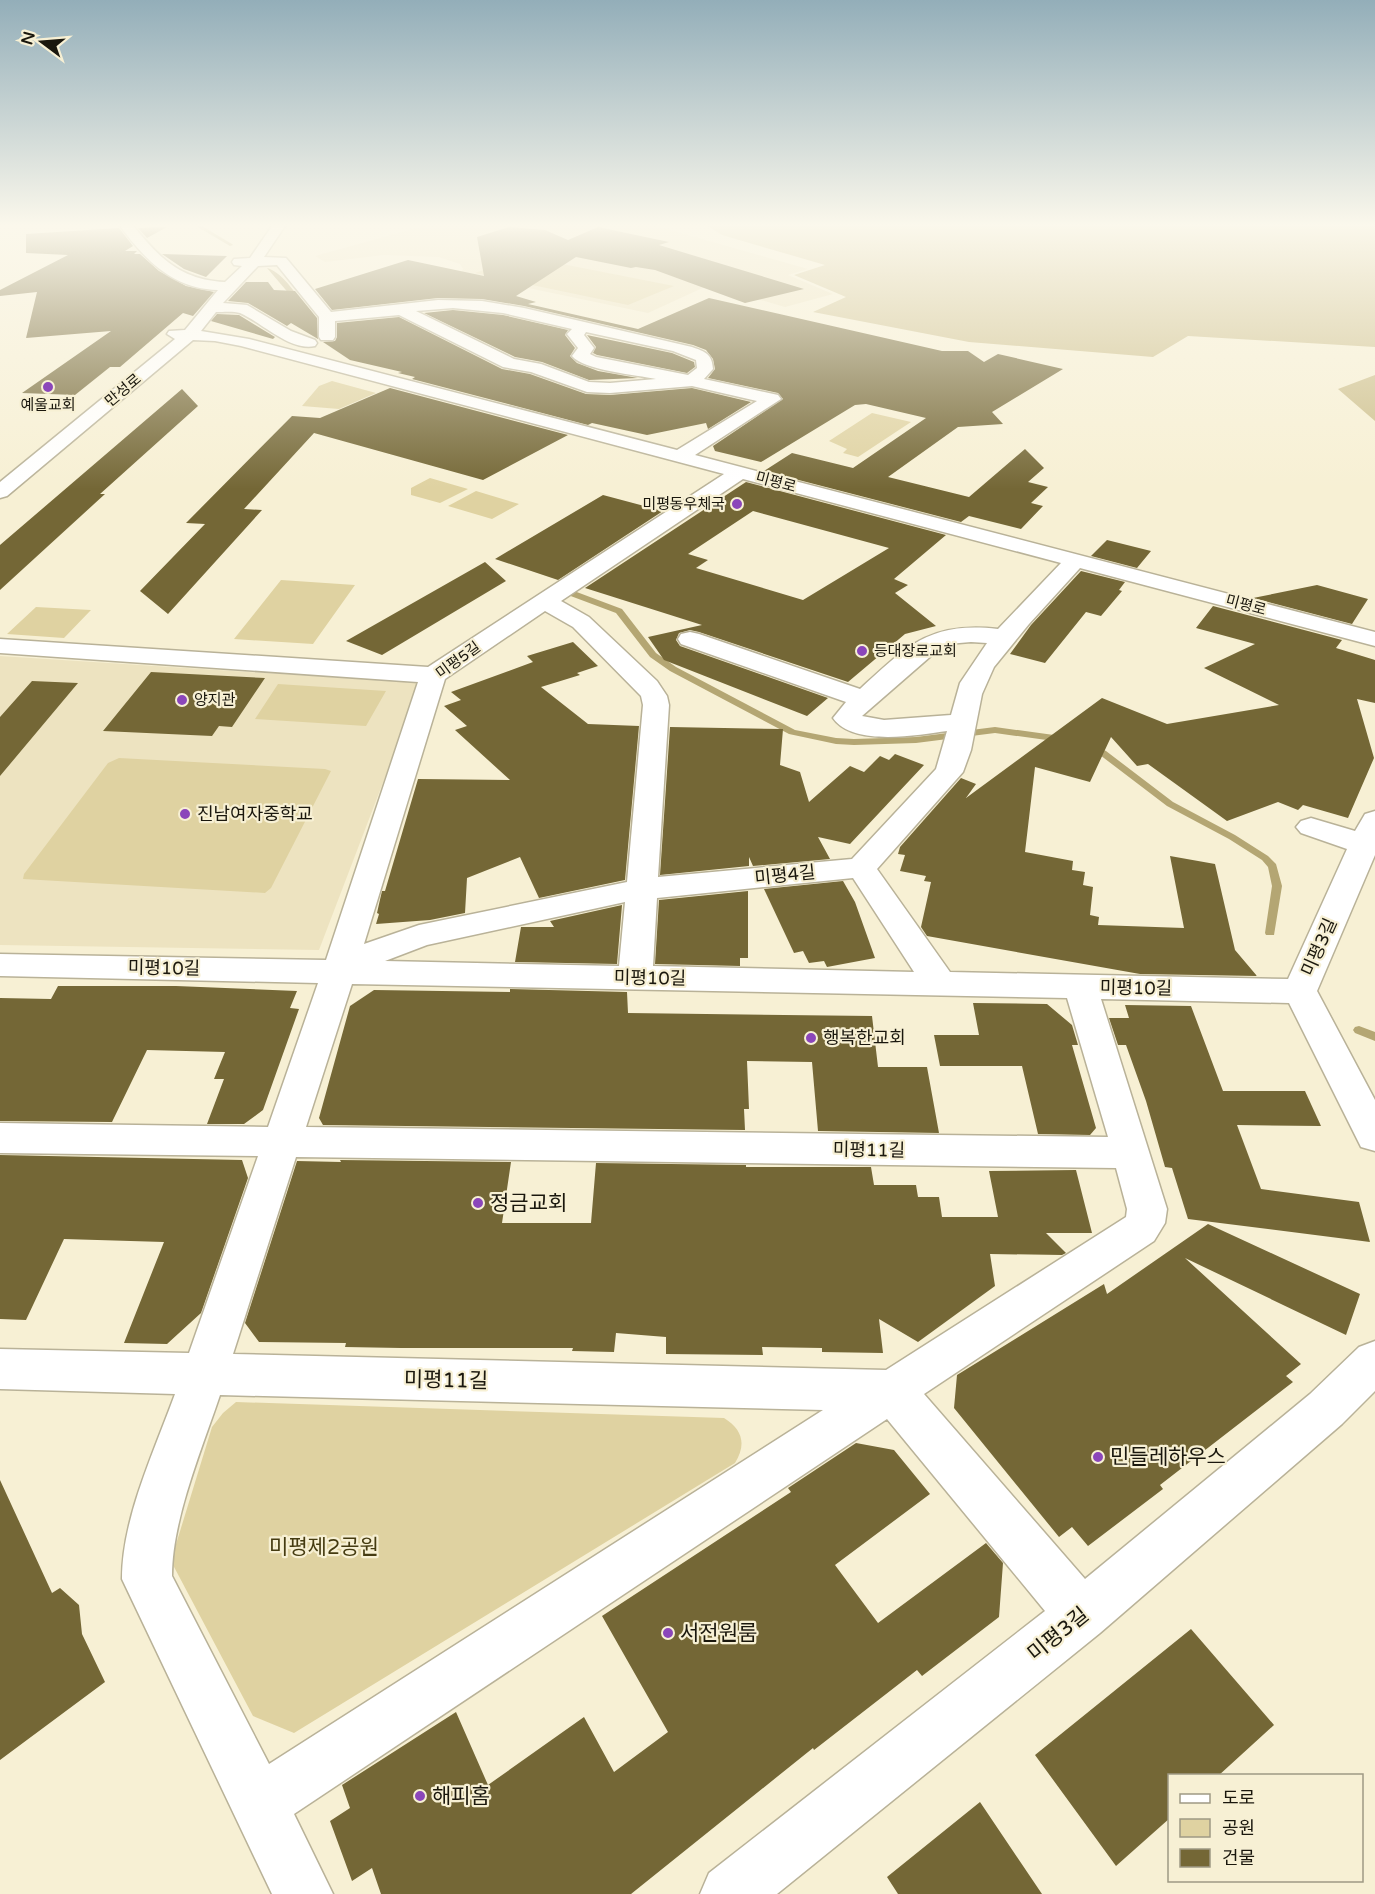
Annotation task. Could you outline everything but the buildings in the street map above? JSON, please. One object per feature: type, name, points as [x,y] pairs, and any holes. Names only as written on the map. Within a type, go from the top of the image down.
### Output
[{"type":"street","name":"만성로","points":[[0,475],[183,334],[202,311]]},
{"type":"street","name":"만성로","points":[[0,492],[208,311]]},
{"type":"street","points":[[248,311],[299,341],[311,351],[325,340],[329,332],[327,317],[322,311]]},
{"type":"street","points":[[327,317],[386,311]]},
{"type":"street","points":[[404,311],[509,363],[535,368],[587,387],[610,388],[693,381],[705,369],[704,358],[699,355],[504,311]]},
{"type":"street","points":[[582,328],[575,334],[586,348],[580,356],[582,357],[772,399],[680,456]]},
{"type":"street","name":"미평로","points":[[183,334],[311,351],[680,456],[1375,639]]},
{"type":"street","name":"미평5길","points":[[303,1894],[147,1579],[147,1556],[156,1517],[339,972],[433,675],[740,472]]},
{"type":"street","points":[[940,984],[861,868],[949,772],[974,682],[1006,638],[1076,560]]},
{"type":"street","points":[[544,601],[581,622],[648,686],[654,696],[656,705],[635,978]]},
{"type":"street","points":[[961,730],[861,726],[851,723],[846,717],[932,641],[981,634],[1006,638]]},
{"type":"street","points":[[690,639],[864,699]]},
{"type":"street","points":[[0,646],[433,675]]},
{"type":"street","points":[[1311,827],[1370,832]]},
{"type":"street","name":"미평3길","points":[[1370,832],[1300,991],[1375,1136]]},
{"type":"street","name":"미평4길","points":[[339,972],[396,944],[441,930],[642,889],[861,868]]},
{"type":"street","name":"미평10길","points":[[0,965],[1300,991]]},
{"type":"street","points":[[258,1804],[1140,1228],[1145,1223],[1147,1209],[1132,1153],[1080,987]]},
{"type":"street","points":[[0,1138],[282,1142]]},
{"type":"street","name":"미평11길","points":[[282,1142],[1132,1153]]},
{"type":"street","name":"미평3길","points":[[730,1894],[1082,1615],[1326,1409],[1375,1361]]},
{"type":"street","name":"미평11길","points":[[0,1369],[892,1391]]},
{"type":"street","points":[[892,1391],[1082,1615]]},
{"type":"shaded area","points":[[1375,311],[1375,347],[1188,336],[1153,357],[969,342],[813,312]]},
{"type":"shaded area","points":[[1375,375],[1375,421],[1338,389]]},
{"type":"shaded area","name":"진남여자중학교","points":[[0,656],[421,683],[319,950],[0,945]]},
{"type":"green space","points":[[332,381],[376,393],[339,409],[302,406],[319,386]]},
{"type":"green space","points":[[872,413],[911,422],[858,457],[843,453],[847,449],[829,441]]},
{"type":"green space","points":[[430,478],[468,489],[440,503],[411,495],[411,488]]},
{"type":"green space","points":[[476,491],[519,504],[492,519],[448,506]]},
{"type":"green space","points":[[281,580],[355,585],[313,644],[234,639]]},
{"type":"green space","points":[[36,607],[91,610],[64,638],[7,634]]},
{"type":"green space","points":[[278,684],[386,691],[366,726],[255,719]]},
{"type":"green space","points":[[119,758],[331,771],[271,888],[265,893],[23,879],[24,874],[108,763]]},
{"type":"green space","name":"미평제2공원","points":[[236,1402],[724,1418],[739,1432],[742,1443],[735,1463],[294,1733],[253,1716],[173,1565],[173,1554],[212,1427]]},
{"type":"waterway","points":[[571,593],[619,611],[653,655],[673,669],[792,732],[836,741],[854,742],[916,740],[995,730],[1061,739]]},
{"type":"waterway","points":[[1090,747],[1103,753],[1170,804],[1232,837],[1265,858],[1273,866],[1277,886],[1270,933]]},
{"type":"waterway","points":[[1359,1030],[1375,1037]]},
{"type":"place","name":"예울교회","points":[[48,387]]},
{"type":"place","name":"미평동우체국","points":[[737,504]]},
{"type":"place","name":"등대장로교회","points":[[862,651]]},
{"type":"place","name":"양지관","points":[[182,700]]},
{"type":"place","name":"진남여자중학교","points":[[185,814]]},
{"type":"place","name":"행복한교회","points":[[811,1038]]},
{"type":"place","name":"정금교회","points":[[478,1203]]},
{"type":"place","name":"민들레하우스","points":[[1098,1457]]},
{"type":"place","name":"서전원룸","points":[[668,1633]]},
{"type":"place","name":"해피홈","points":[[420,1796]]}]
